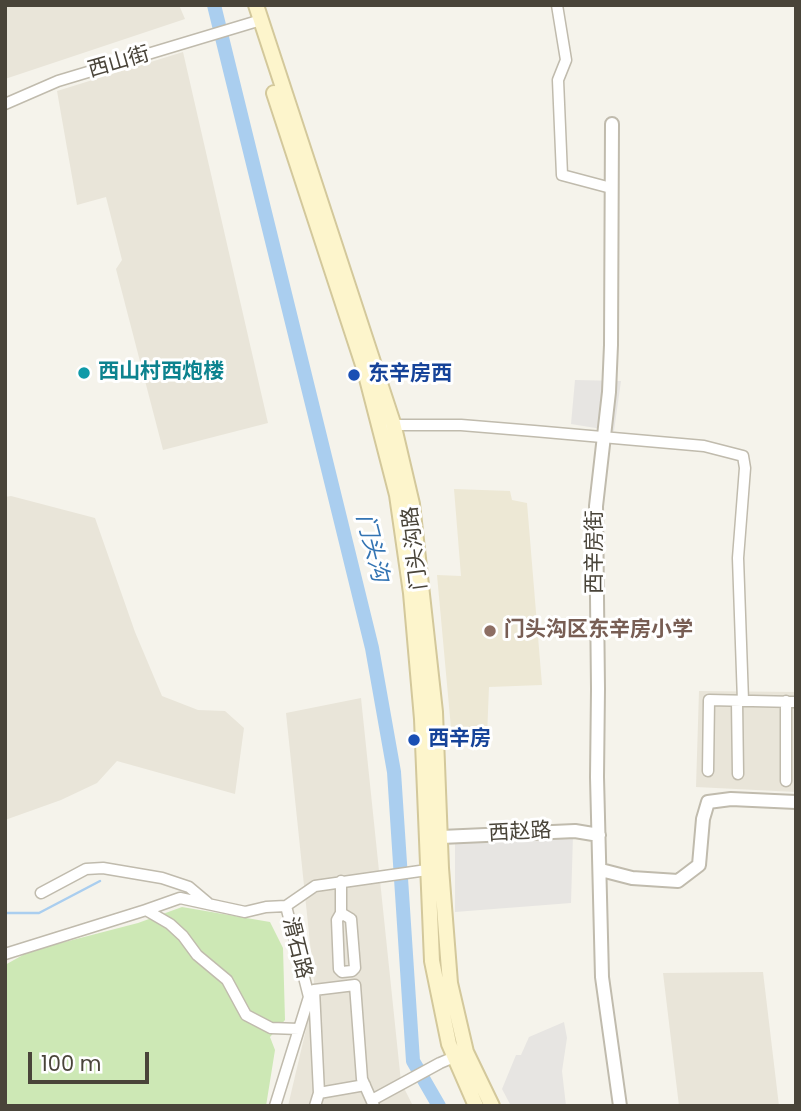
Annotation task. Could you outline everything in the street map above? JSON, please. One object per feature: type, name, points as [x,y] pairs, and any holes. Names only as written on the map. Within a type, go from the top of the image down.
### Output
[{"type":"main road","name":"门头沟路","points":[[246,5],[256,21],[412,504],[435,712],[441,837],[428,869]]},
{"type":"main road","name":"门头沟路","points":[[256,5],[256,21]]},
{"type":"main road","name":"门头沟路","points":[[387,425],[411,593],[422,719],[428,869],[450,984],[460,1055],[476,1106]]},
{"type":"main road","name":"门头沟路","points":[[460,1055],[492,1106]]},
{"type":"street","points":[[557,5],[566,60],[558,80],[562,175],[611,188]]},
{"type":"street","name":"西山街","points":[[5,104],[58,81],[256,21]]},
{"type":"street","name":"西辛房街","points":[[612,124],[611,345],[609,392],[596,506],[595,558],[602,977],[620,1106]]},
{"type":"street","points":[[387,425],[461,425],[603,437],[704,446],[743,456],[745,468],[738,558],[738,774]]},
{"type":"street","points":[[708,771],[709,700],[791,701],[786,781]]},
{"type":"street","points":[[601,870],[632,878],[678,881],[699,865],[703,819],[708,803],[731,799],[796,802]]},
{"type":"street","name":"西赵路","points":[[441,837],[575,831],[599,835]]},
{"type":"street","points":[[41,893],[86,869],[103,868],[162,878],[189,887],[208,903]]},
{"type":"street","name":"滑石路","points":[[275,1106],[309,997],[286,906],[315,886],[428,869]]},
{"type":"street","points":[[341,881],[341,914],[337,920],[339,969],[342,972],[352,971],[355,968],[351,919],[341,914]]},
{"type":"street","points":[[5,954],[180,898],[245,912],[286,906]]},
{"type":"street","points":[[146,910],[170,924],[207,964],[227,980],[246,1015],[271,1028],[299,1029]]},
{"type":"street","points":[[315,1106],[319,1093],[314,990],[355,985],[362,1079],[373,1103],[430,1068],[460,1055]]},
{"type":"street","points":[[319,1093],[365,1085]]},
{"type":"shaded area","points":[[5,5],[179,5],[185,19],[5,79]]},
{"type":"shaded area","points":[[183,52],[268,423],[163,450],[116,269],[122,260],[106,197],[77,205],[57,91]]},
{"type":"shaded area","points":[[575,380],[621,381],[614,431],[571,424]]},
{"type":"shaded area","name":"门头沟区东辛房小学","points":[[454,489],[510,491],[512,500],[527,503],[542,685],[489,687],[487,736],[452,739],[437,575],[461,576]]},
{"type":"shaded area","points":[[11,496],[95,518],[135,632],[162,696],[198,710],[225,711],[244,728],[235,794],[117,761],[97,783],[61,800],[5,820],[5,497]]},
{"type":"shaded area","points":[[699,691],[796,692],[796,792],[696,787]]},
{"type":"shaded area","points":[[361,698],[401,1082],[413,1106],[288,1106],[315,991],[286,713]]},
{"type":"shaded area","points":[[573,835],[571,903],[455,912],[455,839]]},
{"type":"shaded area","points":[[763,972],[779,1106],[679,1106],[663,973]]},
{"type":"shaded area","points":[[564,1022],[567,1038],[562,1071],[566,1106],[511,1106],[502,1089],[516,1055],[521,1055],[529,1037]]},
{"type":"green space","points":[[182,907],[270,922],[283,948],[285,1020],[270,1037],[275,1050],[266,1106],[5,1106],[5,965],[30,951],[138,923]]},
{"type":"waterway","name":"门头沟","points":[[214,5],[372,648],[394,772],[413,1061],[439,1106]]},
{"type":"waterway","points":[[5,913],[39,913],[100,881]]},
{"type":"place","name":"西山村西炮楼","points":[[84,373]]},
{"type":"place","name":"东辛房西","points":[[354,375]]},
{"type":"place","name":"门头沟区东辛房小学","points":[[490,631]]},
{"type":"place","name":"西辛房","points":[[414,740]]}]
